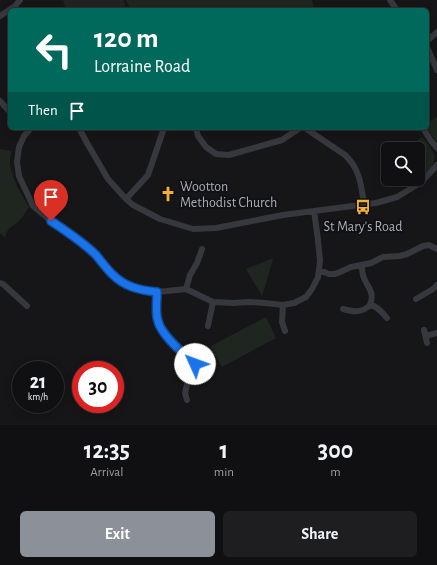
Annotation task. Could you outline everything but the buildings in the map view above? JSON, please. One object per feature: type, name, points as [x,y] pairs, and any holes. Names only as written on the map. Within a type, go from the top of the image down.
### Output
[{"type":"street","points":[[16,8],[20,0]]},
{"type":"street","points":[[429,39],[437,32]]},
{"type":"street","points":[[429,52],[437,70]]},
{"type":"street","points":[[0,101],[8,110]]},
{"type":"street","points":[[28,130],[18,147],[17,162],[19,176],[33,206],[95,254],[111,274],[126,285],[138,290],[157,292],[186,289],[213,302],[249,302],[283,305],[294,303],[306,297],[318,277],[320,261],[314,211]]},
{"type":"street","points":[[81,130],[108,179],[133,206],[160,219],[193,229],[216,228],[282,215],[376,203],[397,197],[420,183],[437,165]]},
{"type":"street","points":[[126,199],[148,175],[163,130]]},
{"type":"street","points":[[196,130],[198,136],[206,147],[216,154],[229,155],[282,140],[297,130]]},
{"type":"street","points":[[308,130],[345,156],[355,167],[360,182],[364,204]]},
{"type":"street","points":[[424,130],[437,148]]},
{"type":"street","points":[[319,270],[329,274],[334,274],[351,267],[370,263],[383,257],[407,254],[423,246],[429,245],[436,247]]},
{"type":"street","points":[[186,289],[190,275],[198,263],[203,249]]},
{"type":"street","points":[[343,309],[351,312],[362,311],[370,305],[372,296],[363,277],[362,265]]},
{"type":"street","points":[[0,283],[28,306]]},
{"type":"street","points":[[416,299],[437,285]]},
{"type":"street","points":[[157,292],[156,308],[158,322],[162,332],[195,364],[199,366],[188,380],[184,392],[187,400]]},
{"type":"street","points":[[208,326],[213,302]]},
{"type":"street","points":[[283,305],[282,322],[285,331]]},
{"type":"street","points":[[370,305],[377,308],[387,318]]},
{"type":"street","points":[[427,343],[425,333],[437,333]]},
{"type":"shaded area","points":[[63,0],[123,0],[126,8],[65,8]]},
{"type":"shaded area","points":[[126,0],[312,0],[314,8],[130,8]]},
{"type":"shaded area","points":[[437,117],[437,143],[428,130],[429,122]]},
{"type":"shaded area","points":[[422,137],[434,154],[435,158],[433,165],[425,174],[425,142],[415,142]]},
{"type":"shaded area","points":[[0,149],[11,151],[10,163],[12,175],[29,207],[20,219],[9,229],[5,238],[0,233]]},
{"type":"shaded area","points":[[273,258],[269,272],[262,296],[246,269]]},
{"type":"shaded area","points":[[266,317],[276,338],[222,367],[209,347]]},
{"type":"place","name":"Wootton Methodist Church","points":[[168,194]]},
{"type":"place","name":"St Mary's Road","points":[[363,207]]},
{"type":"route","points":[[51,221],[72,235],[95,254],[111,274],[126,285],[138,290],[157,292],[156,308],[158,322],[162,332],[195,364]]}]
